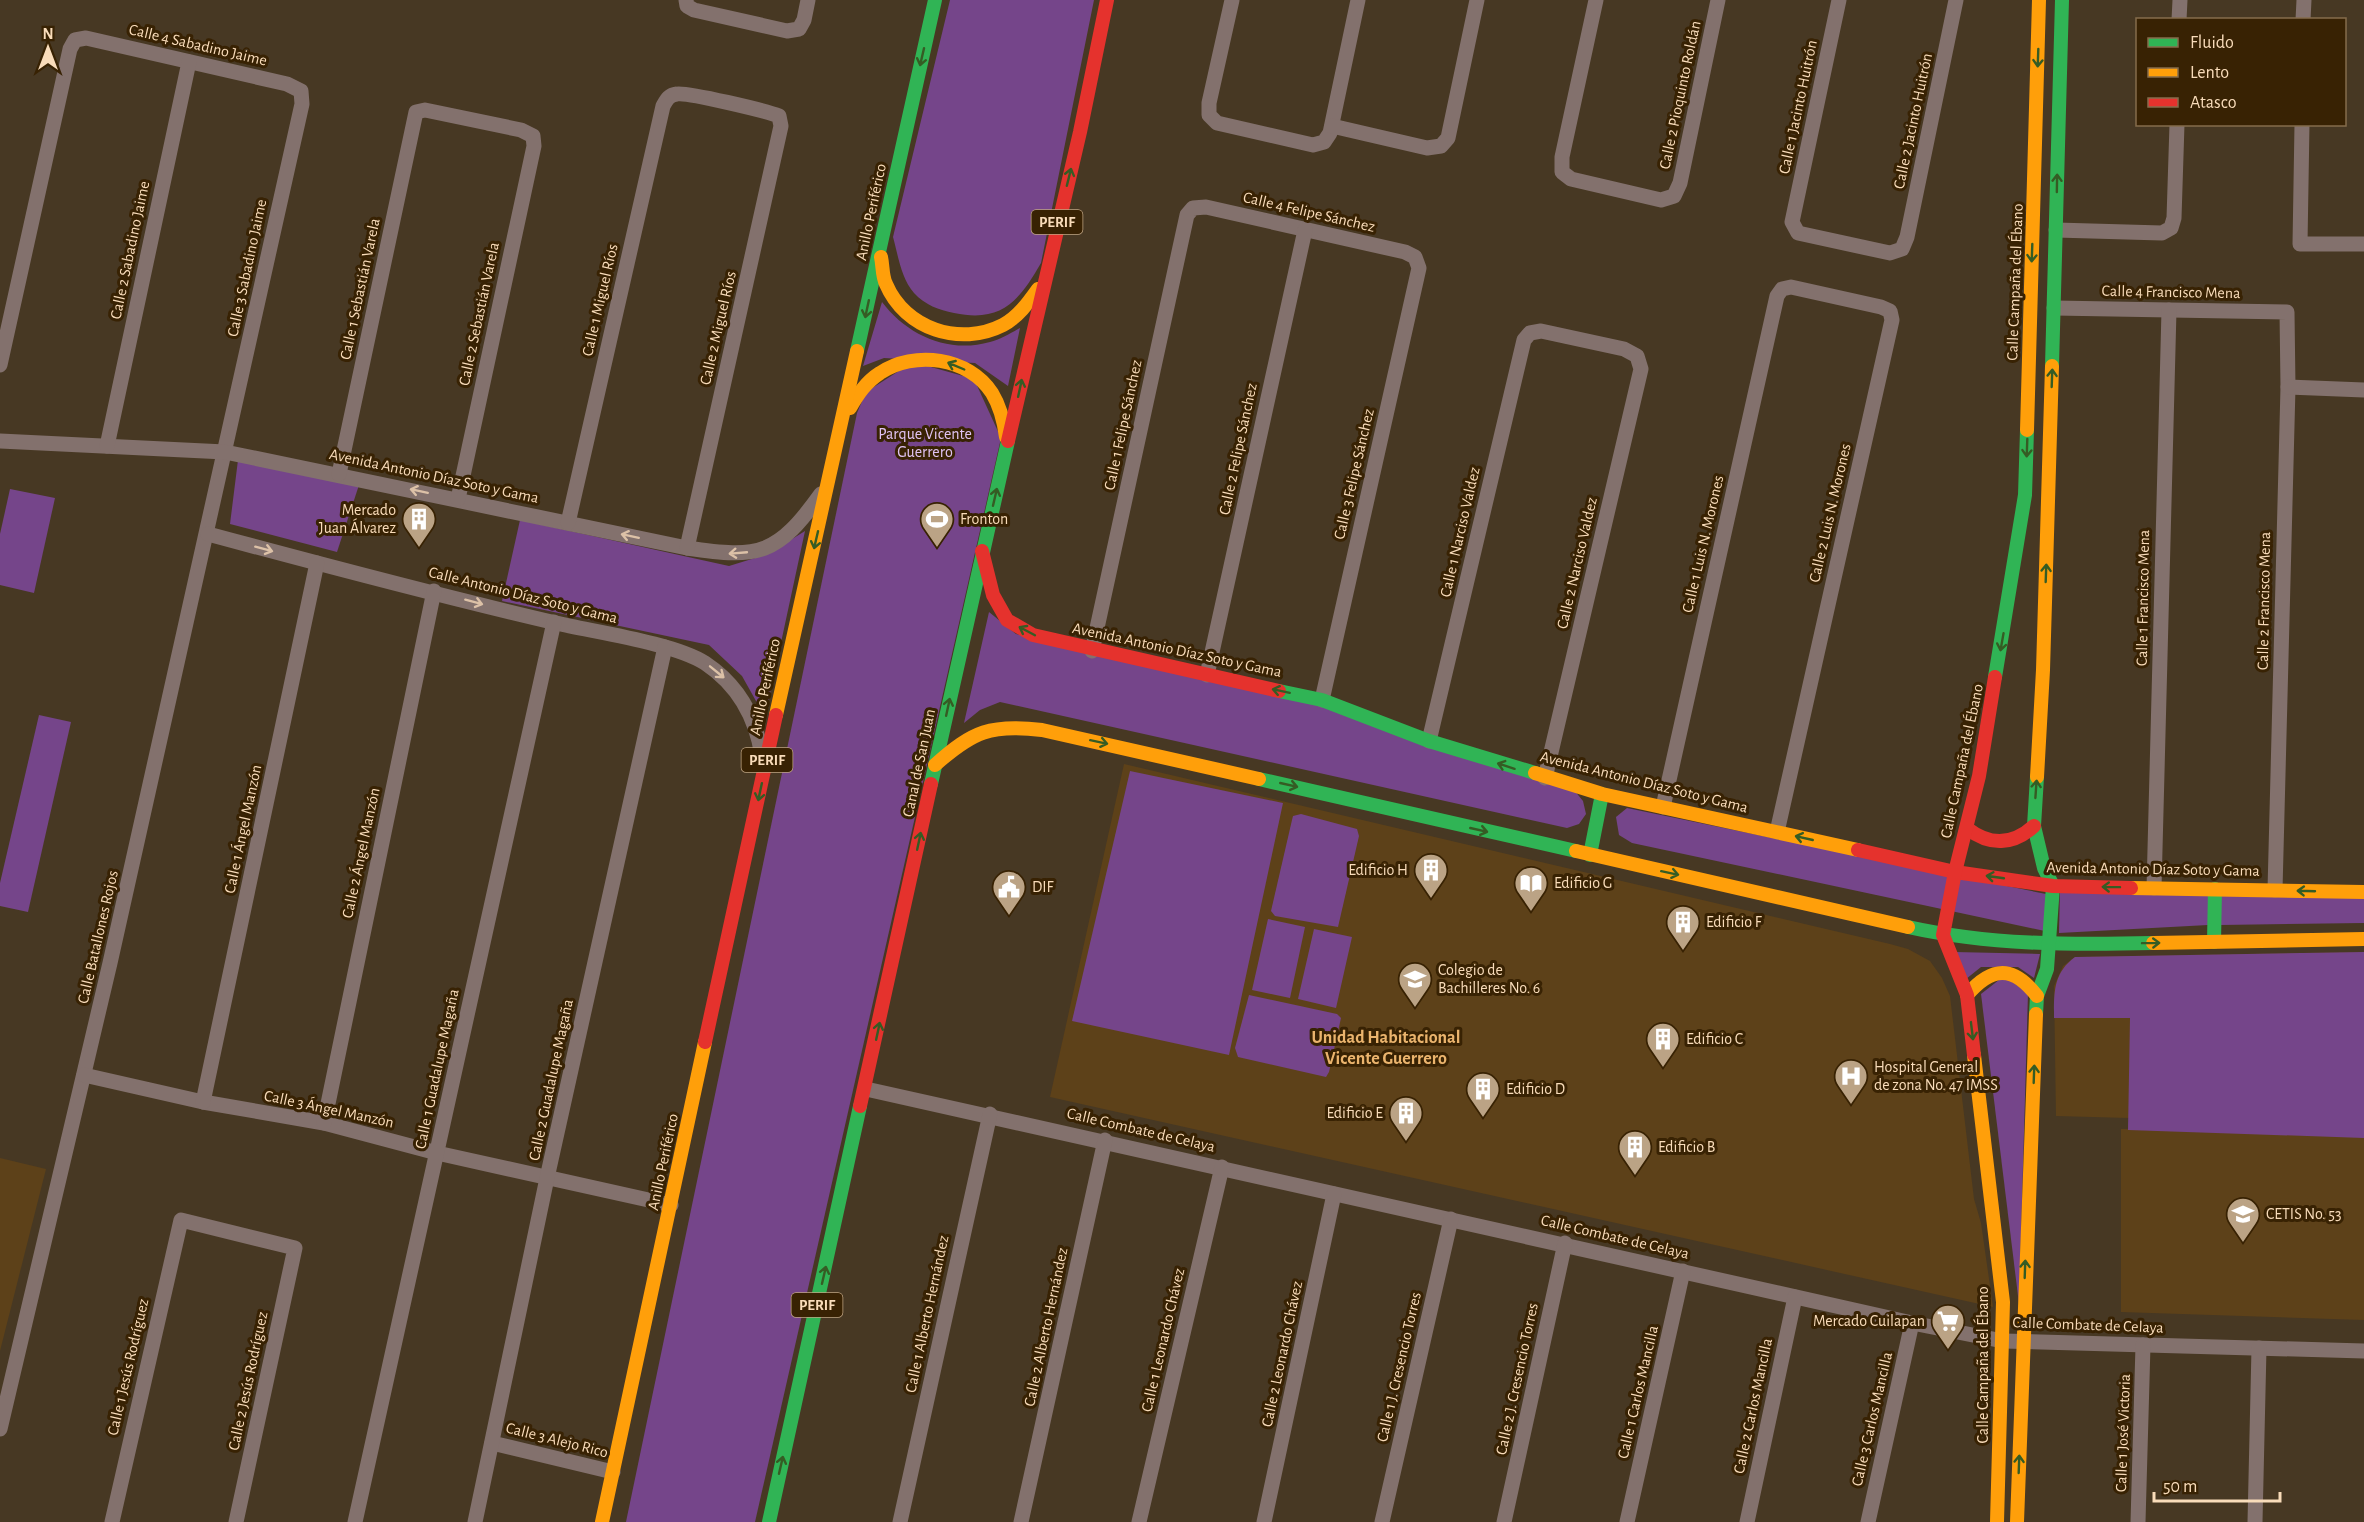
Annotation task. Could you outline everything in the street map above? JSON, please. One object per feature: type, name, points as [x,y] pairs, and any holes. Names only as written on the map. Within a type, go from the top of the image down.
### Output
[{"type":"street","points":[[686,3],[787,31],[799,29],[804,20],[808,0]]},
{"type":"street","name":"Anillo Periférico","points":[[602,1522],[935,0]]},
{"type":"street","name":"PERIF","points":[[1007,445],[1044,276],[1080,132],[1107,0]]},
{"type":"street","points":[[1232,0],[1209,103],[1209,115],[1217,123],[1312,145],[1324,142],[1332,126],[1358,0]]},
{"type":"street","points":[[1332,126],[1427,148],[1441,146],[1448,138],[1477,0]]},
{"type":"street","name":"Calle 2 Pioquinto Roldán","points":[[1596,0],[1562,158],[1562,172],[1571,179],[1661,200],[1674,196],[1680,183],[1718,0]]},
{"type":"street","name":"Calle 1 Jacinto Huitrón","points":[[1839,0],[1792,222],[1798,234],[1890,253],[1902,249]]},
{"type":"street","name":"Calle 2 Jacinto Huitrón","points":[[1902,249],[1907,237],[1956,0]]},
{"type":"street","name":"Calle Campaña del Ébano","points":[[1997,1522],[2003,1302],[1967,995],[1943,935],[1955,872],[1968,829],[1979,776],[2025,495],[2039,0]]},
{"type":"street","points":[[2017,1522],[2022,1342],[2037,996],[2047,969],[2053,886],[2044,868],[2034,826],[2043,670],[2062,0]]},
{"type":"street","points":[[2180,0],[2180,18]]},
{"type":"street","points":[[2303,18],[2304,0]]},
{"type":"street","name":"Calle 4 Sabadino Jaime","points":[[0,364],[70,49],[75,40],[86,38],[287,84],[301,91]]},
{"type":"street","name":"Calle 2 Sabadino Jaime","points":[[107,446],[189,62]]},
{"type":"street","name":"Calle 3 Sabadino Jaime","points":[[225,452],[302,104],[301,91]]},
{"type":"street","name":"Calle 1 Miguel Ríos","points":[[568,523],[663,106],[668,97],[678,93],[780,116]]},
{"type":"street","name":"Calle 1 Sebastián Varela","points":[[339,474],[416,112],[424,110],[502,126],[533,136]]},
{"type":"street","name":"Calle 2 Miguel Ríos","points":[[687,548],[778,137],[780,116]]},
{"type":"street","points":[[2056,230],[2162,233],[2171,228],[2174,218],[2177,126]]},
{"type":"street","points":[[2302,126],[2300,244],[2364,244]]},
{"type":"street","name":"Calle 2 Sebastián Varela","points":[[458,499],[534,146],[533,136]]},
{"type":"street","name":"Calle 4 Felipe Sánchez","points":[[1193,208],[1206,207],[1405,252],[1415,257]]},
{"type":"street","name":"Calle 1 Felipe Sánchez","points":[[1092,651],[1187,215],[1193,208]]},
{"type":"street","name":"Calle 2 Felipe Sánchez","points":[[1207,675],[1305,230]]},
{"type":"street","points":[[880,249],[885,283],[904,312],[919,324],[943,334],[967,337],[1001,328],[1028,307],[1044,276]]},
{"type":"street","name":"Calle 3 Felipe Sánchez","points":[[1322,700],[1419,268],[1415,257]]},
{"type":"street","name":"Calle 2 Luis N. Morones","points":[[1777,832],[1892,320],[1890,311],[1881,307],[1791,287],[1782,290]]},
{"type":"street","name":"Calle 1 Luis N. Morones","points":[[1663,807],[1775,308],[1782,290]]},
{"type":"street","name":"Calle 4 Francisco Mena","points":[[2054,308],[2287,312]]},
{"type":"street","name":"Calle 1 Francisco Mena","points":[[2154,888],[2169,310]]},
{"type":"street","name":"Calle 2 Francisco Mena","points":[[2275,890],[2288,387],[2287,312]]},
{"type":"street","name":"Calle 2 Narciso Valdez","points":[[1530,333],[1541,331],[1624,349],[1637,356],[1641,369],[1545,778]]},
{"type":"street","name":"Calle 1 Narciso Valdez","points":[[1429,741],[1524,340],[1530,333]]},
{"type":"street","points":[[842,427],[858,392],[884,368],[918,358],[938,359],[961,367],[982,381],[1002,410],[1007,445]]},
{"type":"street","points":[[2288,387],[2364,390]]},
{"type":"street","name":"Avenida Antonio Díaz Soto y Gama","points":[[0,441],[225,452],[687,548],[735,555],[762,550],[783,539],[801,522],[830,482]]},
{"type":"street","name":"Canal de San Juan","points":[[866,1089],[935,765],[1007,445]]},
{"type":"street","name":"Calle Batallones Rojos","points":[[0,1429],[84,1075],[225,452]]},
{"type":"street","name":"Calle Antonio Díaz Soto y Gama","points":[[208,534],[554,622],[664,647],[703,662],[726,680],[744,702],[758,729],[765,769]]},
{"type":"street","name":"Avenida Antonio Díaz Soto y Gama","points":[[982,552],[993,595],[1007,620],[1033,635],[1092,651],[1322,700],[1429,741],[1602,794],[1955,872],[2053,886],[2364,892]]},
{"type":"street","name":"Calle 1 Ángel Manzón","points":[[203,1102],[317,563]]},
{"type":"street","name":"Calle 2 Ángel Manzón","points":[[324,1123],[434,591]]},
{"type":"street","name":"Calle 1 Guadalupe Magaña","points":[[355,1522],[554,622]]},
{"type":"street","name":"Calle 2 Guadalupe Magaña","points":[[476,1522],[548,1178],[664,647]]},
{"type":"street","points":[[935,765],[970,734],[1005,726],[1042,730],[1943,935],[2050,945],[2364,939]]},
{"type":"street","points":[[1590,855],[1602,794]]},
{"type":"street","points":[[1968,829],[1981,839],[1996,842],[2024,837],[2034,826]]},
{"type":"street","points":[[2214,942],[2215,889]]},
{"type":"street","points":[[1967,995],[1978,980],[1991,973],[2006,972],[2029,982],[2037,996]]},
{"type":"street","name":"Calle 3 Ángel Manzón","points":[[84,1075],[203,1102],[324,1123],[437,1153],[671,1205]]},
{"type":"street","name":"PERIF","points":[[769,1522],[866,1089]]},
{"type":"street","name":"Calle Combate de Celaya","points":[[866,1089],[990,1114],[1450,1220],[1912,1323],[2003,1341],[2364,1351]]},
{"type":"street","name":"Calle 1 Alberto Hernández","points":[[900,1522],[990,1114]]},
{"type":"street","name":"Calle 2 Alberto Hernández","points":[[1022,1522],[1105,1140]]},
{"type":"street","name":"Calle 1 Leonardo Chávez","points":[[1139,1522],[1222,1167]]},
{"type":"street","name":"Calle 2 Leonardo Chávez","points":[[1264,1522],[1334,1194]]},
{"type":"street","name":"Calle 2 Jesús Rodríguez","points":[[181,1220],[295,1248],[236,1522]]},
{"type":"street","name":"Calle 1 Jesús Rodríguez","points":[[112,1522],[181,1220]]},
{"type":"street","name":"Calle 1 J. Cresencio Torres","points":[[1383,1522],[1450,1220]]},
{"type":"street","name":"Calle 2 J. Cresencio Torres","points":[[1504,1522],[1565,1244]]},
{"type":"street","name":"Calle 1 Carlos Mancilla","points":[[1627,1522],[1683,1271]]},
{"type":"street","name":"Calle 2 Carlos Mancilla","points":[[1747,1522],[1795,1297]]},
{"type":"street","name":"Calle 3 Carlos Mancilla","points":[[1868,1522],[1912,1323]]},
{"type":"street","name":"Calle 1 José Victoria","points":[[2138,1522],[2143,1344]]},
{"type":"street","points":[[2255,1522],[2259,1348]]},
{"type":"street","name":"Calle 3 Alejo Rico","points":[[492,1443],[613,1472]]},
{"type":"shaded area","name":"Colegio de Bachilleres No. 6","points":[[1124,764],[1890,944],[1908,949],[1930,961],[1942,978],[1950,996],[1974,1199],[1981,1223],[1993,1307],[1050,1097]]},
{"type":"shaded area","points":[[2364,952],[2364,1320],[2121,1312],[2121,1129],[2128,1129],[2129,1118],[2056,1116],[2054,986],[2063,966],[2075,957]]},
{"type":"shaded area","points":[[0,1158],[46,1169],[0,1351]]},
{"type":"green space","points":[[950,0],[1094,0],[1041,263],[1016,298],[997,312],[985,315],[948,312],[918,297],[903,273],[893,237]]},
{"type":"green space","points":[[882,302],[892,314],[916,332],[944,343],[974,345],[990,342],[1020,328],[1008,386],[975,363],[884,358],[863,366]]},
{"type":"green space","name":"Parque Vicente Guerrero","points":[[913,362],[974,379],[1001,438],[755,1522],[626,1522],[857,413],[866,392]]},
{"type":"green space","points":[[238,460],[359,485],[337,552],[230,524]]},
{"type":"green space","points":[[10,489],[55,498],[34,593],[0,585],[0,534]]},
{"type":"green space","points":[[520,520],[729,566],[768,554],[805,531],[765,717],[742,676],[709,645],[502,601]]},
{"type":"green space","points":[[989,612],[1016,634],[1314,701],[1574,790],[1583,801],[1586,814],[1579,824],[1567,828],[1000,702],[980,710],[964,723]]},
{"type":"green space","points":[[39,715],[71,722],[28,912],[0,906],[0,883]]},
{"type":"green space","points":[[1130,771],[1283,803],[1229,1055],[1072,1021]]},
{"type":"green space","points":[[1627,808],[2046,894],[2045,931],[1632,843],[1619,835],[1616,817]]},
{"type":"green space","points":[[1301,814],[1357,829],[1359,836],[1338,927],[1275,916],[1271,911],[1293,816]]},
{"type":"green space","points":[[2060,887],[2208,890],[2208,925],[2059,933]]},
{"type":"green space","points":[[2221,890],[2364,894],[2364,923],[2220,925]]},
{"type":"green space","points":[[1268,919],[1305,927],[1290,998],[1252,990]]},
{"type":"green space","points":[[1314,929],[1352,937],[1336,1008],[1298,999]]},
{"type":"green space","points":[[1954,952],[2040,954],[2034,978],[2018,967],[1981,967],[1966,979]]},
{"type":"green space","points":[[2364,952],[2364,1138],[2128,1130],[2130,1018],[2054,1018],[2056,984],[2062,970],[2075,957]]},
{"type":"green space","points":[[2004,976],[2028,993],[2019,1304],[1981,994]]},
{"type":"green space","points":[[1249,995],[1337,1014],[1341,1018],[1326,1077],[1238,1057],[1235,1048]]},
{"type":"traffic: fast","points":[[857,351],[935,0]]},
{"type":"traffic: fast","points":[[2052,366],[2062,0]]},
{"type":"traffic: fast","points":[[1995,677],[2025,495],[2027,430]]},
{"type":"traffic: fast","points":[[931,784],[1008,441]]},
{"type":"traffic: fast","points":[[1279,691],[1322,700],[1429,741],[1535,773]]},
{"type":"traffic: fast","points":[[2036,1014],[2037,996],[2047,969],[2053,886],[2044,868],[2034,826],[2037,777]]},
{"type":"traffic: fast","points":[[1259,779],[1576,851]]},
{"type":"traffic: fast","points":[[1590,855],[1602,794]]},
{"type":"traffic: fast","points":[[2214,942],[2215,889]]},
{"type":"traffic: fast","points":[[1908,927],[1999,940],[2061,944],[2153,943]]},
{"type":"traffic: fast","points":[[769,1522],[860,1106]]},
{"type":"traffic: slow","points":[[2027,430],[2039,0]]},
{"type":"traffic: slow","points":[[881,257],[886,284],[895,300],[906,312],[920,323],[952,334],[969,334],[1003,325],[1018,314],[1038,289]]},
{"type":"traffic: slow","points":[[776,715],[857,351]]},
{"type":"traffic: slow","points":[[850,408],[859,393],[880,373],[909,361],[940,361],[970,371],[982,381],[997,403],[1006,437]]},
{"type":"traffic: slow","points":[[2037,777],[2043,670],[2052,366]]},
{"type":"traffic: slow","points":[[935,765],[961,744],[984,732],[1024,728],[1042,730],[1259,779]]},
{"type":"traffic: slow","points":[[1535,773],[1602,794],[1858,850]]},
{"type":"traffic: slow","points":[[1576,851],[1908,927]]},
{"type":"traffic: slow","points":[[2131,888],[2364,892]]},
{"type":"traffic: slow","points":[[2153,943],[2364,939]]},
{"type":"traffic: slow","points":[[1967,995],[1985,979],[2002,973],[2011,974],[2019,979],[2037,996]]},
{"type":"traffic: slow","points":[[2017,1522],[2036,1014]]},
{"type":"traffic: slow","points":[[602,1522],[705,1042]]},
{"type":"traffic: slow","points":[[1974,1055],[2003,1302],[1997,1522]]},
{"type":"traffic: jam","points":[[1008,441],[1080,132],[1107,0]]},
{"type":"traffic: jam","points":[[982,551],[993,595],[1007,620],[1033,635],[1279,691]]},
{"type":"traffic: jam","points":[[1974,1055],[1967,995],[1943,935],[1955,872],[1979,776],[1995,677]]},
{"type":"traffic: jam","points":[[705,1042],[776,715]]},
{"type":"traffic: jam","points":[[860,1106],[931,784]]},
{"type":"traffic: jam","points":[[1968,829],[1976,835],[1993,841],[2001,841],[2018,837],[2034,826]]},
{"type":"traffic: jam","points":[[1858,850],[1955,872],[2053,886],[2131,888]]},
{"type":"place","name":"Mercado Juan Álvarez","points":[[419,548]]},
{"type":"place","name":"Fronton","points":[[937,548]]},
{"type":"place","name":"Edificio H","points":[[1431,899]]},
{"type":"place","name":"Edificio G","points":[[1531,912]]},
{"type":"place","name":"DIF","points":[[1009,916]]},
{"type":"place","name":"Edificio F","points":[[1683,951]]},
{"type":"place","name":"Colegio de Bachilleres No. 6","points":[[1415,1008]]},
{"type":"place","name":"Edificio C","points":[[1663,1068]]},
{"type":"place","name":"Hospital General de zona No. 47 IMSS","points":[[1851,1105]]},
{"type":"place","name":"Edificio D","points":[[1483,1118]]},
{"type":"place","name":"Edificio E","points":[[1406,1142]]},
{"type":"place","name":"Edificio B","points":[[1635,1176]]},
{"type":"place","name":"CETIS No. 53","points":[[2243,1243]]},
{"type":"place","name":"Mercado Cuilapan","points":[[1948,1350]]},
{"type":"district","name":"Unidad Habitacional Vicente Guerrero","points":[[1386,1048]]}]
